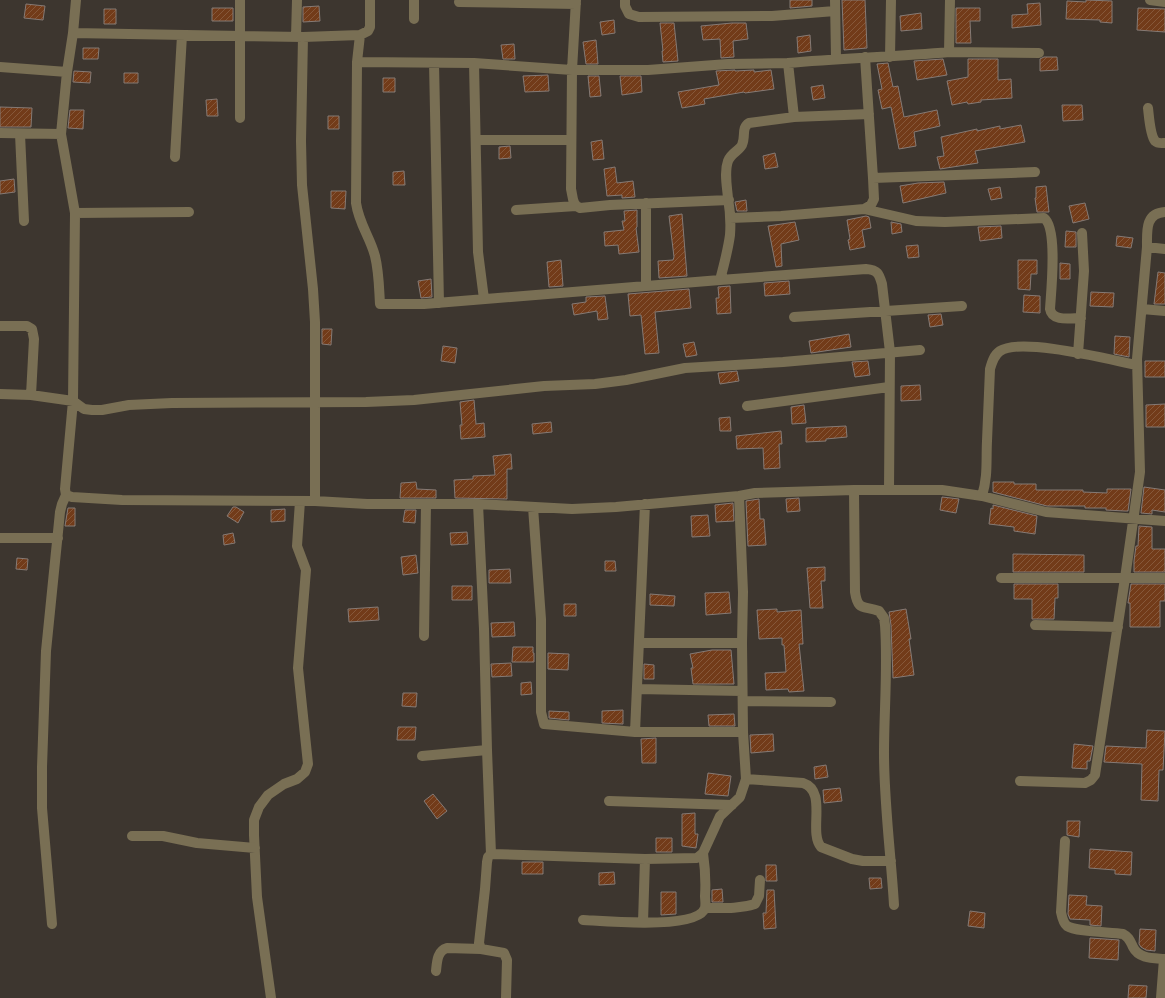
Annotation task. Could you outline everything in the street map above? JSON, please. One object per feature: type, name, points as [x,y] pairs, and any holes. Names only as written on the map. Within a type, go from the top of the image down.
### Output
[{"type":"street","points":[[52,924],[42,808],[42,767],[46,651],[62,504],[66,495],[64,489],[73,401],[75,213],[61,134],[76,0]]},
{"type":"street","points":[[240,0],[240,118]]},
{"type":"street","points":[[297,0],[300,37],[302,185],[314,295],[315,322],[315,501]]},
{"type":"street","points":[[73,33],[300,37],[360,35],[368,32],[370,27],[370,0]]},
{"type":"street","points":[[414,0],[414,19]]},
{"type":"street","points":[[625,0],[625,6],[629,14],[639,17],[772,16],[835,11]]},
{"type":"street","points":[[835,0],[836,58]]},
{"type":"street","points":[[890,57],[891,0]]},
{"type":"street","points":[[949,52],[950,0]]},
{"type":"street","points":[[1150,0],[1165,2]]},
{"type":"street","points":[[459,2],[576,2],[572,70],[571,140],[571,189],[574,204],[576,206]]},
{"type":"street","points":[[174,157],[182,35]]},
{"type":"street","points":[[360,35],[357,62],[356,203],[362,228],[370,242],[375,257],[378,270],[380,304],[439,303],[858,269],[873,270],[879,275],[882,284],[890,352],[889,490]]},
{"type":"street","points":[[357,62],[434,64],[474,63],[572,70],[648,70],[728,64],[788,63],[836,58],[890,57],[949,52],[1039,53]]},
{"type":"street","points":[[864,209],[871,205],[874,199],[865,57]]},
{"type":"street","points":[[474,63],[478,252],[484,299]]},
{"type":"street","points":[[788,63],[794,117]]},
{"type":"street","points":[[434,64],[439,303]]},
{"type":"street","points":[[0,67],[67,72]]},
{"type":"street","points":[[1148,108],[1151,130],[1155,141],[1158,143],[1165,143]]},
{"type":"street","points":[[720,280],[729,240],[730,218],[727,180],[728,161],[732,154],[740,148],[742,144],[745,125],[754,121],[794,117],[869,114]]},
{"type":"street","points":[[0,134],[61,134]]},
{"type":"street","points":[[20,134],[24,221]]},
{"type":"street","points":[[476,140],[571,140]]},
{"type":"street","points":[[873,178],[1035,172]]},
{"type":"street","points":[[516,210],[729,200]]},
{"type":"street","points":[[646,203],[646,286]]},
{"type":"street","points":[[730,218],[780,216],[864,209],[883,212],[916,221],[945,222],[1044,218],[1049,224],[1052,248],[1050,313],[1053,316],[1064,318],[1081,318]]},
{"type":"street","points":[[75,213],[189,212]]},
{"type":"street","points":[[1020,781],[1086,783],[1095,775],[1140,472],[1137,365],[1147,247],[1147,228],[1150,219],[1158,212],[1165,212]]},
{"type":"street","points":[[1078,354],[1084,271],[1082,233]]},
{"type":"street","points":[[1147,247],[1165,249]]},
{"type":"street","points":[[794,317],[962,306]]},
{"type":"street","points":[[1142,309],[1165,311]]},
{"type":"street","points":[[0,326],[28,326],[32,329],[34,339],[31,395]]},
{"type":"street","points":[[982,496],[986,482],[987,470],[990,369],[993,360],[1001,350],[1033,346],[1137,365]]},
{"type":"street","points":[[0,394],[31,395],[73,401],[84,409],[92,410],[141,404],[366,402],[414,400],[544,386],[595,384],[626,380],[685,368],[783,362],[920,350]]},
{"type":"street","points":[[747,406],[889,387]]},
{"type":"street","points":[[66,495],[79,498],[122,500],[315,501],[367,504],[478,504],[572,509],[739,496],[754,493],[854,490],[942,490],[982,496],[1046,512],[1165,521]]},
{"type":"street","points":[[854,490],[856,602],[860,606],[879,611],[884,618],[885,626],[885,788],[894,905]]},
{"type":"street","points":[[584,920],[671,922],[686,920],[702,913],[705,908],[706,880],[704,853],[720,816],[740,797],[746,780],[742,696],[743,592],[739,496]]},
{"type":"street","points":[[271,998],[260,925],[254,820],[259,807],[268,795],[284,784],[297,779],[305,772],[308,764],[298,668],[306,570],[297,546],[300,501]]},
{"type":"street","points":[[424,636],[426,504]]},
{"type":"street","points":[[478,504],[484,629],[491,854],[488,857],[487,862],[479,943],[481,950]]},
{"type":"street","points":[[635,732],[645,504]]},
{"type":"street","points":[[533,507],[541,619],[541,712],[544,724],[635,732],[743,732]]},
{"type":"street","points":[[0,538],[58,538]]},
{"type":"street","points":[[1000,578],[1165,578]]},
{"type":"street","points":[[1035,625],[1118,627]]},
{"type":"street","points":[[639,643],[742,642]]},
{"type":"street","points":[[637,689],[831,702]]},
{"type":"street","points":[[422,756],[487,750]]},
{"type":"street","points":[[746,780],[809,784],[812,788],[815,799],[817,815],[816,838],[822,847],[852,859],[863,861],[891,861]]},
{"type":"street","points":[[609,801],[732,805]]},
{"type":"street","points":[[132,836],[163,836],[197,843],[255,848]]},
{"type":"street","points":[[1065,841],[1061,912],[1063,920],[1068,926],[1078,930],[1123,934],[1127,936],[1137,953],[1140,955],[1164,959],[1161,998]]},
{"type":"street","points":[[491,854],[645,859],[697,858],[704,853]]},
{"type":"street","points":[[643,922],[645,859]]},
{"type":"street","points":[[705,908],[743,907],[755,904],[759,896],[760,880]]},
{"type":"street","points":[[436,971],[440,952],[443,949],[481,950],[504,953],[507,960],[506,998]]},
{"type":"building","points":[[790,0],[812,0],[812,6],[790,8]]},
{"type":"building","points":[[842,0],[865,0],[867,48],[844,50]]},
{"type":"building","points":[[1086,0],[1112,1],[1112,23],[1100,22],[1100,20],[1066,19],[1067,1],[1086,2]]},
{"type":"building","points":[[1040,3],[1041,25],[1012,28],[1012,15],[1028,14],[1027,4]]},
{"type":"building","points":[[26,4],[45,6],[43,20],[24,18]]},
{"type":"building","points":[[319,6],[320,21],[303,22],[303,7]]},
{"type":"building","points":[[212,8],[233,8],[233,21],[212,21]]},
{"type":"building","points":[[956,8],[980,8],[980,21],[970,21],[971,43],[956,43]]},
{"type":"building","points":[[1138,8],[1165,9],[1165,32],[1137,30]]},
{"type":"building","points":[[104,9],[116,9],[116,24],[104,24]]},
{"type":"building","points":[[921,13],[922,29],[901,31],[900,16]]},
{"type":"building","points":[[614,20],[615,33],[602,35],[600,22]]},
{"type":"building","points":[[660,23],[674,23],[678,61],[663,62]]},
{"type":"building","points":[[746,23],[748,39],[733,41],[734,57],[721,58],[720,39],[703,40],[701,26]]},
{"type":"building","points":[[810,35],[811,51],[798,53],[797,37]]},
{"type":"building","points":[[596,40],[598,64],[586,64],[583,42]]},
{"type":"building","points":[[514,44],[515,59],[503,59],[501,45]]},
{"type":"building","points":[[83,48],[99,48],[98,59],[83,59]]},
{"type":"building","points":[[1044,57],[1057,57],[1058,70],[1040,71],[1040,59]]},
{"type":"building","points":[[943,59],[947,75],[917,80],[914,61]]},
{"type":"building","points":[[968,59],[998,59],[998,80],[1011,79],[1012,98],[981,100],[981,102],[968,104],[967,102],[952,105],[947,81],[968,77]]},
{"type":"building","points":[[888,63],[893,87],[898,86],[904,117],[937,110],[940,126],[914,132],[916,146],[899,149],[891,107],[882,109],[878,90],[882,89],[877,64]]},
{"type":"building","points":[[754,70],[754,72],[771,70],[774,89],[744,92],[704,99],[705,104],[682,108],[678,92],[719,85],[716,71]]},
{"type":"building","points":[[74,71],[91,72],[90,83],[73,82]]},
{"type":"building","points":[[124,73],[138,73],[138,83],[124,83]]},
{"type":"building","points":[[548,75],[549,91],[525,92],[523,76]]},
{"type":"building","points":[[588,76],[599,76],[601,96],[590,97]]},
{"type":"building","points":[[620,76],[641,76],[642,92],[622,95]]},
{"type":"building","points":[[383,78],[395,78],[395,92],[383,92]]},
{"type":"building","points":[[823,85],[825,98],[813,100],[811,87]]},
{"type":"building","points":[[217,99],[218,116],[207,116],[206,100]]},
{"type":"building","points":[[1062,105],[1082,105],[1083,120],[1063,121]]},
{"type":"building","points":[[0,107],[32,108],[31,127],[0,127]]},
{"type":"building","points":[[70,110],[84,110],[83,129],[68,128]]},
{"type":"building","points":[[328,116],[339,116],[339,129],[328,129]]},
{"type":"building","points":[[1021,125],[1025,142],[975,151],[978,163],[940,169],[937,157],[944,156],[941,137],[977,129],[977,131],[1000,126],[1000,129]]},
{"type":"building","points":[[602,140],[604,159],[593,160],[591,142]]},
{"type":"building","points":[[510,146],[511,158],[499,159],[499,147]]},
{"type":"building","points":[[775,153],[778,167],[765,169],[763,156]]},
{"type":"building","points":[[615,167],[617,183],[633,181],[635,197],[622,198],[622,195],[607,196],[604,169]]},
{"type":"building","points":[[404,171],[405,185],[393,185],[393,172]]},
{"type":"building","points":[[14,179],[15,192],[0,194],[0,181]]},
{"type":"building","points":[[944,182],[946,193],[903,203],[900,186],[918,183]]},
{"type":"building","points":[[1046,186],[1049,212],[1037,212],[1035,198],[1036,187]]},
{"type":"building","points":[[1000,187],[1002,198],[991,200],[988,189]]},
{"type":"building","points":[[331,191],[346,191],[345,209],[331,208]]},
{"type":"building","points":[[746,200],[747,211],[737,211],[735,202]]},
{"type":"building","points":[[1085,203],[1089,219],[1073,223],[1069,206]]},
{"type":"building","points":[[637,210],[636,228],[639,252],[619,254],[618,245],[605,246],[604,232],[624,230],[622,221],[625,221],[624,211]]},
{"type":"building","points":[[682,214],[687,276],[659,278],[658,261],[673,260],[674,257],[669,216]]},
{"type":"building","points":[[866,216],[869,217],[871,228],[862,230],[865,247],[850,250],[847,220]]},
{"type":"building","points":[[795,222],[799,240],[781,244],[782,266],[776,267],[768,226]]},
{"type":"building","points":[[891,222],[901,224],[902,232],[892,234]]},
{"type":"building","points":[[1001,226],[1002,238],[980,241],[978,227]]},
{"type":"building","points":[[1066,231],[1076,232],[1076,247],[1065,247]]},
{"type":"building","points":[[1117,236],[1133,238],[1131,248],[1116,246]]},
{"type":"building","points":[[918,245],[919,257],[908,258],[906,246]]},
{"type":"building","points":[[561,260],[563,286],[549,287],[547,262]]},
{"type":"building","points":[[1018,260],[1037,260],[1037,274],[1031,274],[1030,290],[1018,289]]},
{"type":"building","points":[[1060,263],[1070,264],[1070,279],[1060,279]]},
{"type":"building","points":[[1158,272],[1165,273],[1165,304],[1154,304]]},
{"type":"building","points":[[431,279],[432,297],[421,298],[418,281]]},
{"type":"building","points":[[789,281],[790,294],[765,296],[764,283]]},
{"type":"building","points":[[730,286],[731,313],[717,314],[716,298],[719,298],[718,287]]},
{"type":"building","points":[[689,289],[691,308],[655,312],[659,353],[645,354],[641,315],[630,316],[628,294]]},
{"type":"building","points":[[1091,292],[1114,293],[1113,307],[1090,306]]},
{"type":"building","points":[[1024,295],[1040,296],[1040,313],[1023,312]]},
{"type":"building","points":[[605,296],[608,319],[598,320],[597,311],[574,315],[572,304],[586,302],[586,297]]},
{"type":"building","points":[[941,314],[943,325],[930,327],[928,315]]},
{"type":"building","points":[[322,329],[332,329],[331,345],[322,344]]},
{"type":"building","points":[[849,334],[851,347],[811,353],[809,341]]},
{"type":"building","points":[[1115,336],[1130,337],[1129,357],[1114,354]]},
{"type":"building","points":[[694,342],[697,355],[686,357],[683,344]]},
{"type":"building","points":[[443,346],[457,348],[455,363],[441,361]]},
{"type":"building","points":[[868,361],[870,375],[855,377],[852,362]]},
{"type":"building","points":[[1145,361],[1165,361],[1165,377],[1145,377]]},
{"type":"building","points":[[737,371],[739,381],[720,384],[718,373]]},
{"type":"building","points":[[920,385],[921,400],[901,401],[901,386]]},
{"type":"building","points":[[474,400],[476,424],[484,423],[485,437],[461,439],[460,425],[462,425],[460,402]]},
{"type":"building","points":[[1165,404],[1165,427],[1146,427],[1146,405]]},
{"type":"building","points":[[804,405],[806,423],[792,424],[791,407]]},
{"type":"building","points":[[730,417],[731,431],[720,431],[719,418]]},
{"type":"building","points":[[551,422],[552,432],[533,434],[532,424]]},
{"type":"building","points":[[846,426],[847,437],[826,439],[826,441],[806,442],[806,428]]},
{"type":"building","points":[[781,431],[782,444],[779,444],[780,468],[764,469],[763,448],[737,449],[736,436]]},
{"type":"building","points":[[511,454],[512,469],[507,469],[507,499],[455,498],[454,480],[473,479],[473,476],[495,475],[493,456]]},
{"type":"building","points":[[416,482],[417,489],[436,490],[436,498],[400,498],[401,483]]},
{"type":"building","points":[[993,482],[1036,484],[1036,490],[1083,490],[1083,492],[1107,493],[1107,489],[1131,489],[1128,511],[1125,511],[1106,510],[1106,508],[1085,508],[1085,506],[1047,506],[993,492]]},
{"type":"building","points":[[1144,487],[1165,490],[1165,512],[1152,510],[1152,514],[1141,513]]},
{"type":"building","points":[[942,497],[959,499],[956,513],[940,510]]},
{"type":"building","points":[[799,498],[800,511],[787,512],[786,499]]},
{"type":"building","points":[[759,499],[760,519],[764,519],[766,545],[748,546],[746,501]]},
{"type":"building","points":[[733,503],[734,521],[716,522],[715,505]]},
{"type":"building","points":[[993,505],[1037,516],[1035,534],[1014,531],[1014,527],[989,524],[991,508],[993,509]]},
{"type":"building","points":[[233,507],[236,507],[244,512],[238,523],[227,516]]},
{"type":"building","points":[[68,508],[75,508],[75,526],[65,526]]},
{"type":"building","points":[[285,509],[285,521],[271,522],[271,510]]},
{"type":"building","points":[[405,510],[416,510],[415,523],[403,522]]},
{"type":"building","points":[[708,515],[710,536],[692,537],[691,516]]},
{"type":"building","points":[[1139,526],[1152,527],[1152,549],[1165,549],[1165,572],[1134,572]]},
{"type":"building","points":[[467,532],[468,544],[451,545],[450,533]]},
{"type":"building","points":[[233,533],[235,543],[224,545],[223,535]]},
{"type":"building","points":[[1013,554],[1084,555],[1084,572],[1013,572]]},
{"type":"building","points":[[416,555],[418,573],[403,575],[401,557]]},
{"type":"building","points":[[17,558],[28,559],[27,570],[16,569]]},
{"type":"building","points":[[605,561],[615,561],[616,571],[605,571]]},
{"type":"building","points":[[825,567],[825,581],[821,581],[823,608],[810,608],[807,568]]},
{"type":"building","points":[[510,569],[511,583],[489,583],[489,570]]},
{"type":"building","points":[[1014,584],[1058,584],[1058,598],[1055,598],[1054,619],[1032,619],[1032,599],[1014,599]]},
{"type":"building","points":[[1131,584],[1165,584],[1165,601],[1160,601],[1160,627],[1130,627],[1130,603],[1128,603]]},
{"type":"building","points":[[452,586],[472,586],[472,600],[452,600]]},
{"type":"building","points":[[729,592],[731,613],[706,615],[705,593]]},
{"type":"building","points":[[650,594],[675,596],[674,606],[650,605]]},
{"type":"building","points":[[564,604],[576,604],[576,616],[564,616]]},
{"type":"building","points":[[378,607],[379,620],[349,622],[348,609]]},
{"type":"building","points":[[777,609],[777,612],[801,610],[803,644],[799,644],[804,691],[789,692],[788,689],[766,690],[765,673],[786,672],[784,645],[782,645],[782,638],[759,639],[757,610]]},
{"type":"building","points":[[906,609],[911,639],[909,639],[914,675],[893,678],[891,625],[889,612]]},
{"type":"building","points":[[514,622],[515,636],[492,637],[491,623]]},
{"type":"building","points":[[513,647],[533,647],[534,662],[512,662]]},
{"type":"building","points":[[712,650],[731,650],[734,684],[693,684],[691,668],[693,668],[690,654]]},
{"type":"building","points":[[548,653],[569,654],[568,670],[548,669]]},
{"type":"building","points":[[511,663],[512,676],[492,677],[491,664]]},
{"type":"building","points":[[644,664],[654,665],[654,679],[644,679]]},
{"type":"building","points":[[531,682],[532,694],[521,695],[521,683]]},
{"type":"building","points":[[403,693],[417,693],[416,707],[402,706]]},
{"type":"building","points":[[623,710],[623,724],[602,723],[602,711]]},
{"type":"building","points":[[549,711],[569,712],[569,720],[549,718]]},
{"type":"building","points":[[734,714],[735,726],[709,726],[708,715]]},
{"type":"building","points":[[398,727],[416,727],[415,740],[397,740]]},
{"type":"building","points":[[1147,730],[1165,731],[1163,770],[1159,770],[1158,801],[1141,800],[1142,764],[1104,762],[1106,746],[1146,748]]},
{"type":"building","points":[[773,734],[774,751],[751,753],[750,735]]},
{"type":"building","points":[[656,738],[656,763],[642,763],[641,739]]},
{"type":"building","points":[[1074,744],[1093,746],[1090,761],[1087,761],[1087,769],[1072,768]]},
{"type":"building","points":[[826,765],[828,777],[815,779],[814,767]]},
{"type":"building","points":[[708,773],[731,776],[728,796],[705,794]]},
{"type":"building","points":[[840,788],[842,801],[824,803],[823,790]]},
{"type":"building","points":[[433,794],[447,811],[437,819],[424,801]]},
{"type":"building","points":[[695,813],[695,834],[698,834],[696,848],[682,846],[682,814]]},
{"type":"building","points":[[1067,821],[1080,821],[1079,837],[1067,835]]},
{"type":"building","points":[[656,838],[672,838],[672,852],[656,852]]},
{"type":"building","points":[[1090,849],[1132,852],[1131,875],[1115,874],[1115,870],[1089,868]]},
{"type":"building","points":[[522,862],[543,862],[543,874],[522,874]]},
{"type":"building","points":[[766,865],[776,865],[777,881],[766,881]]},
{"type":"building","points":[[614,872],[615,884],[599,885],[599,873]]},
{"type":"building","points":[[869,878],[881,878],[882,888],[870,889]]},
{"type":"building","points":[[722,889],[723,902],[712,902],[712,890]]},
{"type":"building","points":[[767,890],[774,890],[776,928],[764,929],[763,913],[766,913]]},
{"type":"building","points":[[661,892],[676,892],[676,914],[661,915]]},
{"type":"building","points":[[1069,895],[1087,896],[1086,905],[1102,906],[1101,926],[1090,925],[1090,920],[1070,919],[1068,914]]},
{"type":"building","points":[[970,911],[985,913],[984,928],[968,926]]},
{"type":"building","points":[[1140,929],[1156,930],[1155,951],[1146,950],[1141,947],[1139,944]]},
{"type":"building","points":[[1090,938],[1119,940],[1118,960],[1089,958]]},
{"type":"building","points":[[1129,985],[1147,986],[1146,998],[1128,998]]}]
